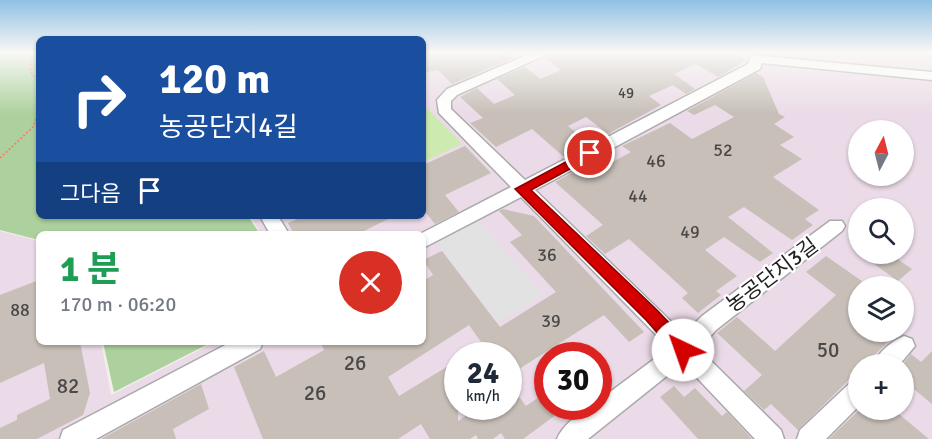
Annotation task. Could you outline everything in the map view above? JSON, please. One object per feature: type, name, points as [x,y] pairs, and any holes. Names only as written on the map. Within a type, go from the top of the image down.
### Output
[{"type":"street","points":[[497,72],[448,95],[443,103],[446,114],[651,315],[772,439]]},
{"type":"street","points":[[426,239],[743,72]]},
{"type":"street","points":[[902,72],[932,76]]},
{"type":"street","name":"농공단지3길","points":[[569,439],[683,350],[709,323],[836,226]]},
{"type":"street","points":[[72,439],[246,345]]},
{"type":"street","points":[[896,354],[904,346]]},
{"type":"street","points":[[809,439],[848,401]]},
{"type":"path","points":[[0,158],[33,127],[36,120]]},
{"type":"shaded area","points":[[426,72],[932,72],[932,439],[0,439],[0,231],[36,240],[36,345],[102,345],[111,395],[209,345],[426,345],[426,231],[259,231],[252,219],[426,219]]},
{"type":"shaded area","points":[[478,220],[543,295],[498,323],[436,242]]},
{"type":"green space","points":[[0,72],[36,72],[36,219],[250,219],[258,231],[36,231],[36,239],[0,230]]},
{"type":"green space","points":[[426,107],[462,144],[426,161]]},
{"type":"green space","points":[[104,345],[206,345],[114,392]]},
{"type":"building","points":[[440,72],[479,72],[452,84]]},
{"type":"building","points":[[512,72],[532,72],[540,79],[555,72],[677,72],[674,74],[695,89],[686,94],[673,85],[649,96],[661,105],[608,134],[586,117],[568,126],[589,143],[564,157],[532,129],[496,147],[470,123],[483,118],[460,97],[477,88],[494,104],[515,95],[497,79]]},
{"type":"building","points":[[710,72],[726,72],[718,77]]},
{"type":"building","points":[[756,73],[763,77],[779,114],[785,117],[774,124],[794,137],[780,145],[802,159],[773,177],[819,210],[805,219],[813,225],[792,240],[744,207],[728,217],[773,253],[760,262],[724,237],[705,250],[737,276],[716,291],[721,295],[698,313],[682,298],[688,293],[629,239],[605,254],[586,236],[603,225],[555,182],[603,156],[611,163],[631,152],[622,146],[670,123],[692,139],[734,117],[715,105],[694,115],[687,111]]},
{"type":"building","points":[[465,146],[491,173],[445,195],[459,212],[435,224],[426,213],[426,164]]},
{"type":"building","points":[[503,209],[534,216],[644,332],[629,342],[604,315],[562,342],[534,342],[534,359],[522,367],[522,342],[481,342],[469,325],[388,377],[399,396],[444,369],[444,420],[522,420],[522,401],[526,406],[534,401],[534,420],[549,420],[523,439],[505,439],[501,433],[493,439],[478,439],[476,435],[470,439],[430,439],[421,424],[398,439],[263,439],[234,367],[264,351],[276,377],[324,350],[322,345],[426,345],[426,279],[433,275],[426,264],[426,259],[442,251],[500,327],[556,292],[510,242],[522,235],[499,211]]},
{"type":"building","points":[[297,219],[388,219],[364,231],[292,231],[288,223]]},
{"type":"building","points":[[826,256],[855,276],[848,276],[848,342],[888,342],[876,354],[848,354],[848,381],[798,430],[771,404],[764,410],[744,391],[762,375],[717,333],[737,317],[775,351],[836,295],[806,272]]},
{"type":"building","points":[[874,264],[905,264],[912,269],[904,276],[891,276]]},
{"type":"building","points":[[36,281],[36,345],[81,345],[90,393],[83,415],[37,439],[0,439],[0,428],[17,420],[17,415],[50,399],[44,363],[0,383],[0,295]]},
{"type":"building","points":[[932,351],[932,404],[914,389],[914,356],[921,362]]},
{"type":"building","points":[[201,384],[209,409],[173,429],[176,439],[101,439]]},
{"type":"building","points":[[674,386],[684,397],[695,388],[722,416],[727,412],[752,439],[698,439],[660,397]]},
{"type":"building","points":[[849,420],[906,420],[929,439],[829,439]]},
{"type":"route","points":[[590,153],[522,189],[651,315],[683,350]]}]
